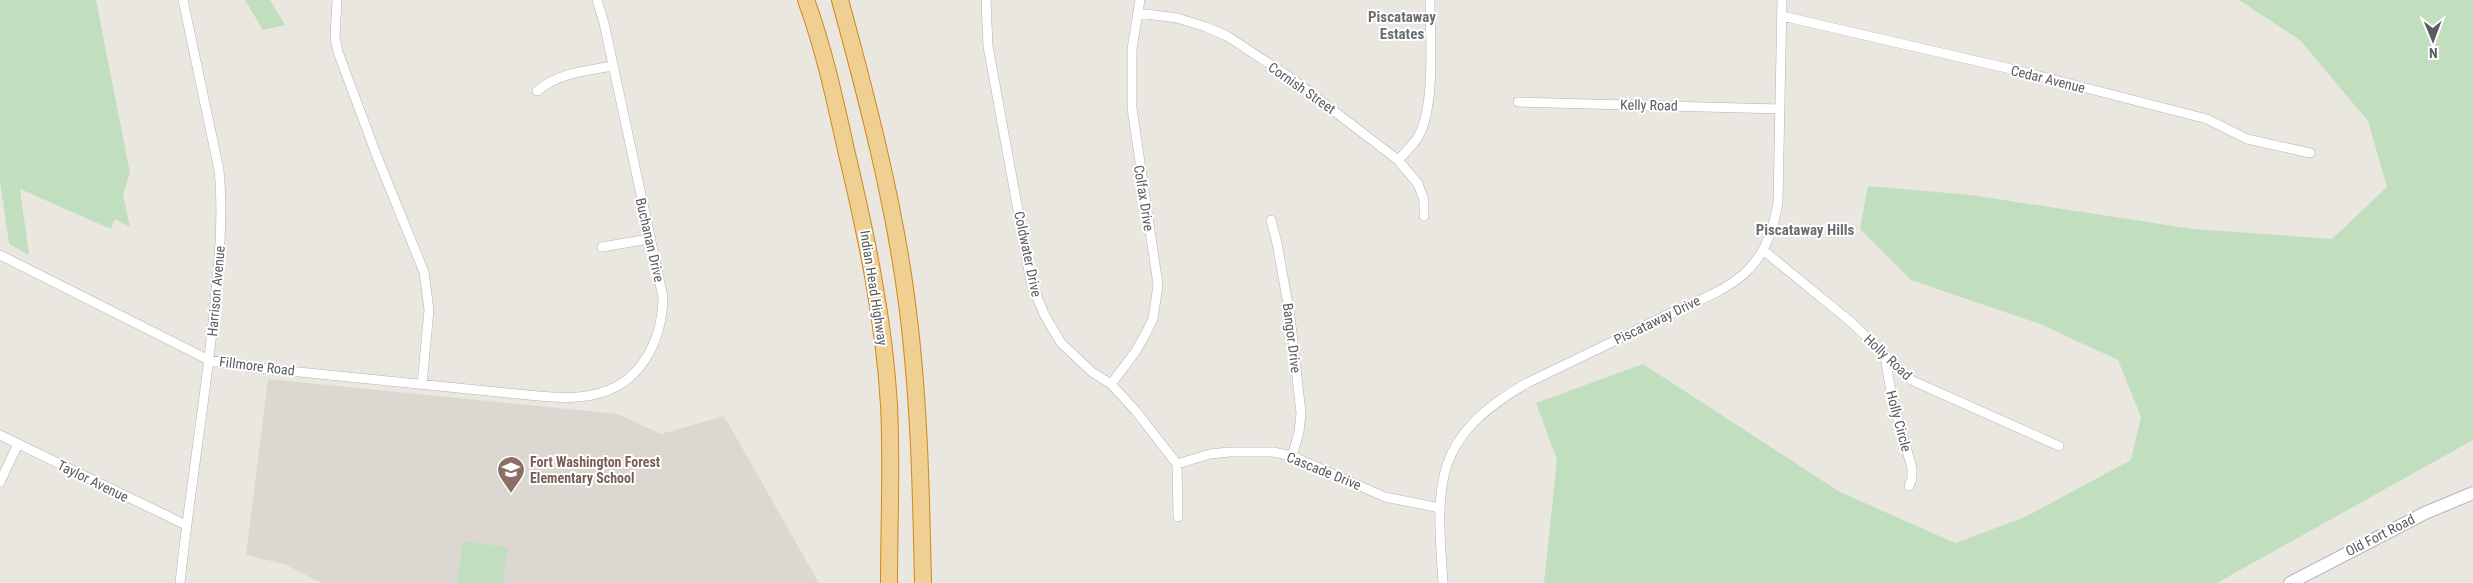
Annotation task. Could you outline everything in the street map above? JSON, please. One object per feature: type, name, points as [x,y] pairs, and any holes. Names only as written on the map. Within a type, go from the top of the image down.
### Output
[{"type":"highway","name":"Indian Head Highway","points":[[806,0],[816,26],[840,124],[865,231],[877,298],[889,405],[889,583]]},
{"type":"highway","name":"Indian Head Highway","points":[[840,0],[882,170],[906,295],[919,423],[923,583]]},
{"type":"main road","name":"Old Fort Road","points":[[2290,583],[2425,513],[2473,493]]},
{"type":"street","name":"Harrison Avenue","points":[[180,583],[209,360],[218,277],[222,196],[219,170],[182,0]]},
{"type":"street","points":[[337,0],[335,38],[338,52],[424,272],[429,310],[422,384]]},
{"type":"street","name":"Buchanan Drive","points":[[538,396],[572,398],[604,392],[630,377],[648,357],[655,344],[662,315],[661,287],[649,239],[604,22],[597,0]]},
{"type":"street","name":"Coldwater Drive","points":[[986,0],[988,46],[1032,282],[1044,314],[1061,343],[1092,372],[1111,384],[1140,415],[1176,464]]},
{"type":"street","name":"Colfax Drive","points":[[1111,384],[1136,351],[1147,332],[1153,319],[1158,285],[1132,108],[1132,49],[1140,0]]},
{"type":"street","points":[[1398,160],[1418,136],[1426,112],[1429,89],[1430,0]]},
{"type":"street","name":"Piscataway Drive","points":[[1443,583],[1440,508],[1445,472],[1455,444],[1472,423],[1495,403],[1527,383],[1728,284],[1745,273],[1763,250],[1773,225],[1778,202],[1782,0]]},
{"type":"street","name":"Cornish Street","points":[[1138,13],[1176,18],[1227,36],[1291,78],[1398,160],[1418,184],[1424,200],[1424,216]]},
{"type":"street","name":"Cedar Avenue","points":[[1782,16],[2024,72],[2207,119],[2247,139],[2310,153]]},
{"type":"street","points":[[538,91],[551,81],[563,76],[612,66]]},
{"type":"street","name":"Kelly Road","points":[[1518,102],[1780,109]]},
{"type":"street","name":"Bangor Drive","points":[[1271,220],[1290,316],[1301,413],[1299,432],[1292,456]]},
{"type":"street","points":[[602,247],[649,239]]},
{"type":"street","name":"Holly Road","points":[[1763,250],[1851,322],[1911,380],[2059,446]]},
{"type":"street","name":"Fillmore Road","points":[[0,255],[209,360],[250,367],[538,396]]},
{"type":"street","name":"Holly Circle","points":[[1885,356],[1892,399],[1912,468],[1909,486]]},
{"type":"street","name":"Taylor Avenue","points":[[0,435],[186,526]]},
{"type":"street","points":[[0,482],[18,444]]},
{"type":"street","name":"Cascade Drive","points":[[1176,464],[1210,454],[1229,452],[1258,451],[1292,456],[1385,497],[1440,508]]},
{"type":"street","points":[[1176,464],[1178,517]]},
{"type":"shaded area","name":"Fort Washington Forest Elementary School","points":[[268,379],[618,414],[661,434],[724,416],[819,583],[322,583],[284,564],[246,555]]},
{"type":"green space","points":[[0,0],[96,0],[130,173],[123,194],[130,227],[115,219],[111,229],[20,189],[29,255],[9,244],[0,180]]},
{"type":"green space","points":[[245,0],[270,0],[285,25],[263,30]]},
{"type":"green space","points":[[2239,0],[2473,0],[2473,440],[2217,583],[1544,583],[1557,460],[1536,403],[1643,364],[1840,492],[1955,543],[2025,517],[2131,460],[2141,417],[2118,360],[2040,324],[1911,280],[1860,229],[1868,186],[1971,195],[2193,229],[2332,239],[2387,187],[2368,121],[2300,40]]},
{"type":"green space","points":[[463,541],[508,547],[503,583],[457,583]]},
{"type":"place","name":"Fort Washington Forest Elementary School","points":[[511,494]]},
{"type":"district","name":"Piscataway Estates","points":[[1402,26]]},
{"type":"district","name":"Piscataway Hills","points":[[1805,230]]}]
